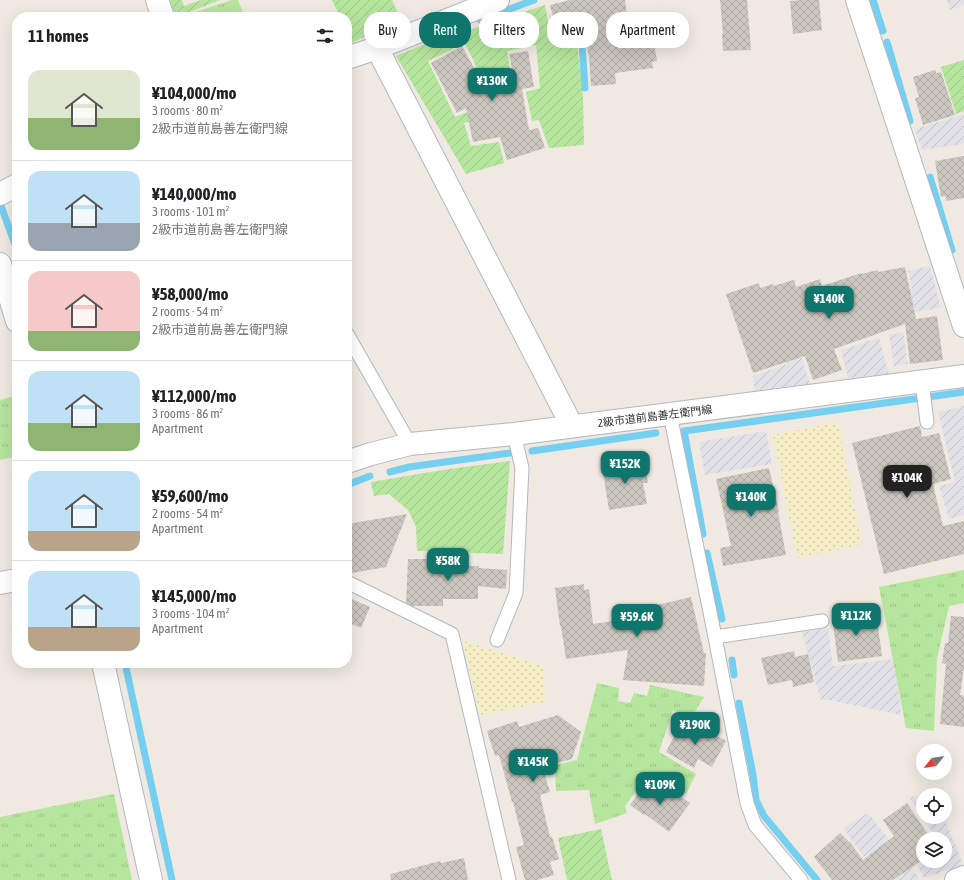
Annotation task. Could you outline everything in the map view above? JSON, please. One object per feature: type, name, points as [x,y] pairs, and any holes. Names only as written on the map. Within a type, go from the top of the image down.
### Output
[{"type":"street","points":[[157,0],[161,12]]},
{"type":"street","points":[[411,35],[498,0]]},
{"type":"street","points":[[857,0],[964,326]]},
{"type":"street","points":[[352,56],[377,48],[572,426]]},
{"type":"street","points":[[0,194],[12,188]]},
{"type":"street","points":[[0,264],[12,304]]},
{"type":"street","name":"2級市道前島善左衛門線","points":[[352,460],[410,444],[514,434],[923,384],[964,376]]},
{"type":"street","points":[[0,583],[12,581]]},
{"type":"street","points":[[105,668],[151,880]]},
{"type":"street","points":[[956,880],[964,877]]},
{"type":"lane","points":[[352,343],[410,444]]},
{"type":"lane","points":[[923,384],[927,422]]},
{"type":"lane","points":[[670,414],[747,803],[755,825],[801,880]]},
{"type":"lane","points":[[497,640],[516,593],[522,468],[514,434]]},
{"type":"lane","points":[[352,584],[452,634],[509,880]]},
{"type":"lane","points":[[715,636],[822,621]]},
{"type":"shaded area","points":[[947,0],[964,0],[964,5],[950,10]]},
{"type":"shaded area","points":[[964,114],[964,144],[922,150],[915,129]]},
{"type":"shaded area","points":[[930,266],[941,308],[914,312],[908,290],[912,289],[908,271]]},
{"type":"shaded area","points":[[903,332],[908,364],[894,366],[889,335]]},
{"type":"shaded area","points":[[794,333],[810,384],[755,391],[753,376],[787,364],[778,338]]},
{"type":"shaded area","points":[[879,338],[889,374],[848,378],[841,350]]},
{"type":"shaded area","points":[[964,406],[964,515],[949,519],[939,486],[955,482],[938,412]]},
{"type":"shaded area","points":[[766,431],[772,464],[705,475],[699,442]]},
{"type":"shaded area","points":[[828,628],[833,666],[895,659],[901,715],[829,700],[821,700],[802,632]]},
{"type":"shaded area","points":[[916,796],[916,807],[910,798]]},
{"type":"shaded area","points":[[868,813],[920,879],[884,880],[869,854],[864,857],[843,828]]},
{"type":"shaded area","points":[[927,824],[947,824],[950,832],[932,832]]},
{"type":"shaded area","points":[[952,837],[963,865],[924,878],[919,868],[952,868]]},
{"type":"green space","points":[[170,0],[182,0],[184,6],[201,0],[220,0],[189,12],[174,12]]},
{"type":"green space","points":[[232,0],[238,0],[243,12],[196,12]]},
{"type":"green space","points":[[332,0],[392,0],[397,12],[364,12],[364,37],[352,43],[352,12],[338,12]]},
{"type":"green space","points":[[545,5],[547,16],[547,48],[578,48],[583,97],[584,145],[549,148],[539,120],[532,121],[526,92],[540,88],[536,48],[539,48],[539,12],[524,12]]},
{"type":"green space","points":[[479,27],[479,48],[522,48],[507,51],[512,79],[478,86],[471,71],[477,68],[467,48],[471,48],[471,29]]},
{"type":"green space","points":[[419,46],[419,48],[455,48],[428,61],[455,117],[470,111],[472,121],[464,123],[471,146],[499,142],[504,163],[466,174],[396,56]]},
{"type":"green space","points":[[964,60],[964,111],[956,114],[941,67]]},
{"type":"green space","points":[[12,396],[12,457],[0,460],[0,400]]},
{"type":"green space","points":[[510,461],[503,554],[417,551],[416,527],[408,510],[389,494],[374,496],[371,482],[449,469]]},
{"type":"green space","points":[[964,570],[964,603],[949,606],[937,659],[934,731],[906,728],[879,587]]},
{"type":"green space","points":[[597,683],[619,688],[618,701],[630,703],[634,693],[647,696],[650,685],[704,697],[691,718],[673,710],[659,752],[696,774],[686,794],[648,775],[625,806],[627,813],[595,824],[589,790],[556,791],[555,765],[577,760]]},
{"type":"green space","points":[[114,794],[132,880],[0,880],[0,817]]},
{"type":"green space","points":[[601,829],[612,880],[567,880],[558,838]]},
{"type":"sand","points":[[838,422],[862,545],[797,558],[773,435]]},
{"type":"sand","points":[[463,641],[544,666],[545,702],[480,715]]},
{"type":"building","points":[[570,0],[625,0],[627,12],[606,12],[606,48],[655,48],[657,61],[652,62],[653,68],[615,73],[616,84],[591,86],[587,48],[598,48],[598,12],[552,12],[550,5]]},
{"type":"building","points":[[720,0],[747,0],[751,50],[723,51]]},
{"type":"building","points":[[819,0],[822,30],[793,34],[790,1]]},
{"type":"building","points":[[458,48],[463,48],[485,88],[515,82],[509,54],[528,51],[534,87],[522,89],[529,130],[538,128],[545,148],[507,160],[500,137],[473,142],[466,108],[457,113],[431,63]]},
{"type":"building","points":[[935,70],[936,73],[941,72],[955,115],[923,125],[915,98],[919,97],[913,77]]},
{"type":"building","points":[[964,156],[964,198],[946,201],[946,196],[941,197],[935,161]]},
{"type":"building","points":[[905,267],[916,319],[937,316],[943,360],[910,364],[905,324],[834,349],[842,370],[813,380],[805,356],[753,373],[726,294],[759,283],[760,288],[794,280],[796,287],[820,279],[822,286],[861,273],[878,270],[878,272]]},
{"type":"building","points":[[920,426],[922,437],[939,433],[951,479],[933,484],[943,526],[964,521],[964,554],[884,574],[852,443]]},
{"type":"building","points":[[632,461],[633,467],[645,465],[648,483],[643,483],[647,504],[609,510],[602,466]]},
{"type":"building","points":[[769,468],[779,512],[786,555],[723,566],[720,548],[731,546],[716,479]]},
{"type":"building","points":[[407,514],[386,567],[352,573],[352,523]]},
{"type":"building","points":[[408,559],[438,559],[438,565],[479,566],[479,568],[507,570],[506,589],[478,586],[478,599],[443,599],[443,606],[413,606],[406,603]]},
{"type":"building","points":[[584,584],[584,590],[589,589],[593,624],[627,619],[626,605],[657,605],[691,597],[704,653],[706,653],[704,686],[623,680],[628,650],[566,659],[555,588]]},
{"type":"building","points":[[352,599],[370,607],[361,628],[352,624]]},
{"type":"building","points":[[867,612],[867,616],[872,616],[873,621],[877,620],[882,656],[838,662],[832,616]]},
{"type":"building","points":[[951,616],[964,617],[964,667],[960,695],[964,696],[964,727],[940,724],[946,664],[942,663],[945,643],[948,643]]},
{"type":"building","points":[[794,651],[795,657],[808,654],[814,682],[793,687],[792,680],[768,685],[761,658]]},
{"type":"building","points":[[558,715],[581,732],[572,759],[550,765],[551,770],[544,772],[550,792],[540,795],[550,837],[552,837],[559,859],[550,862],[554,875],[537,880],[525,880],[516,847],[524,845],[499,755],[495,756],[487,731],[517,721],[519,727]]},
{"type":"building","points":[[682,721],[701,732],[703,728],[726,741],[712,767],[698,759],[694,768],[666,752]]},
{"type":"building","points":[[647,781],[667,796],[672,790],[690,803],[669,832],[630,805]]},
{"type":"building","points":[[907,803],[916,816],[916,824],[921,824],[926,832],[916,832],[916,865],[893,880],[832,880],[814,857],[840,833],[850,842],[863,860],[894,836],[883,820]]},
{"type":"building","points":[[464,858],[468,880],[391,880],[390,874],[440,861],[441,863]]},
{"type":"waterway","points":[[502,12],[534,0]]},
{"type":"waterway","points":[[575,0],[581,29],[585,88]]},
{"type":"waterway","points":[[873,0],[883,31]]},
{"type":"waterway","points":[[887,42],[910,121]]},
{"type":"waterway","points":[[930,177],[952,250]]},
{"type":"waterway","points":[[1,206],[12,236]]},
{"type":"waterway","points":[[703,534],[684,431],[964,392]]},
{"type":"waterway","points":[[532,451],[656,433]]},
{"type":"waterway","points":[[390,472],[409,467],[510,453]]},
{"type":"waterway","points":[[352,483],[370,476]]},
{"type":"waterway","points":[[707,553],[722,619]]},
{"type":"waterway","points":[[732,660],[734,675]]},
{"type":"waterway","points":[[126,668],[172,880]]},
{"type":"waterway","points":[[739,703],[753,775],[756,800],[764,816],[817,880]]}]
